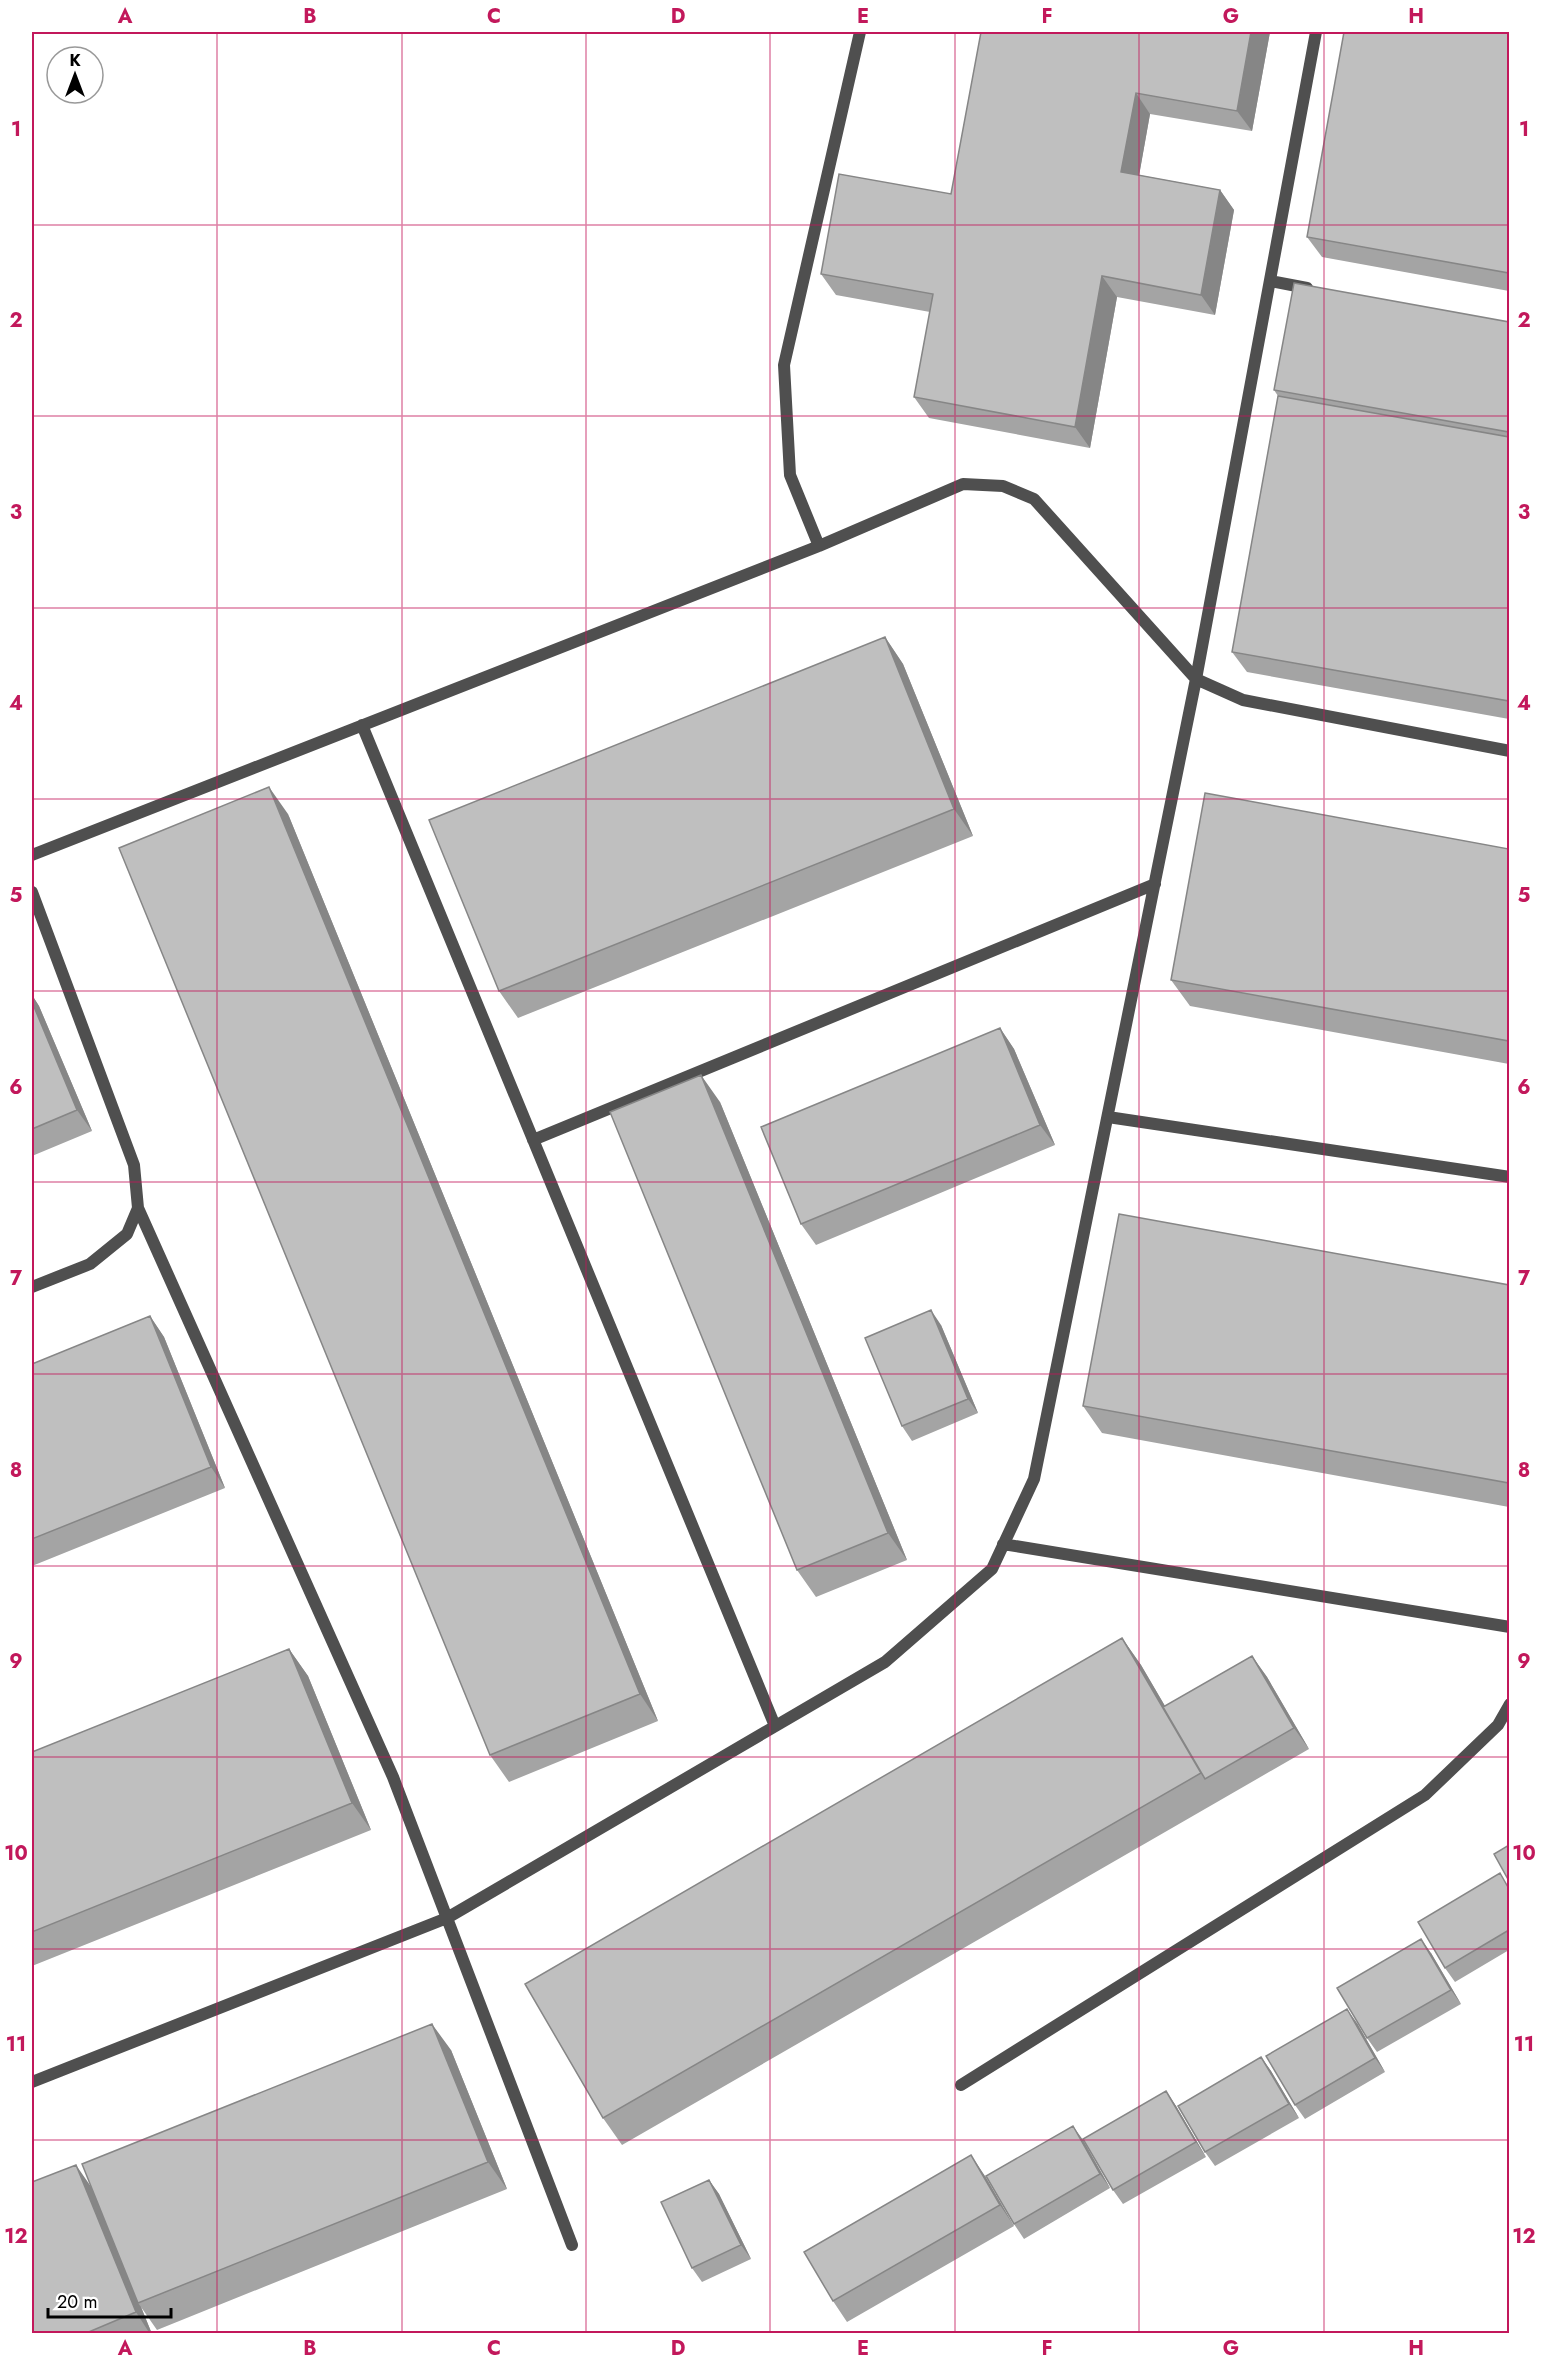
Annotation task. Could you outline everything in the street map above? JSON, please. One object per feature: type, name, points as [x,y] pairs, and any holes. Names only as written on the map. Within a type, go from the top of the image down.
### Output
[{"type":"lane","points":[[819,546],[790,475],[784,365],[860,32]]},
{"type":"lane","points":[[32,2082],[447,1918],[885,1662],[992,1569],[1034,1479],[1196,679],[1316,32]]},
{"type":"lane","points":[[1270,281],[1315,289]]},
{"type":"lane","points":[[32,855],[819,546],[963,484],[1003,486],[1034,499],[1196,679],[1243,700],[1509,751]]},
{"type":"lane","points":[[362,725],[775,1726]]},
{"type":"lane","points":[[533,1140],[1155,884]]},
{"type":"lane","points":[[32,892],[134,1164],[138,1208],[393,1777],[572,2245]]},
{"type":"lane","points":[[1108,1117],[1509,1177]]},
{"type":"lane","points":[[32,1287],[90,1264],[127,1234],[138,1208]]},
{"type":"lane","points":[[1003,1544],[1509,1627]]},
{"type":"lane","points":[[961,2085],[1425,1795],[1498,1725],[1509,1704]]},
{"type":"building","points":[[981,32],[1251,32],[1237,111],[1136,93],[1121,172],[1220,190],[1201,295],[1102,276],[1075,427],[914,397],[933,294],[821,274],[839,174],[951,194]]},
{"type":"building","points":[[1344,32],[1509,32],[1509,273],[1307,237]]},
{"type":"building","points":[[1294,283],[1509,322],[1509,432],[1274,390]]},
{"type":"building","points":[[1278,396],[1509,437],[1509,701],[1232,652]]},
{"type":"building","points":[[885,637],[954,809],[499,991],[429,820]]},
{"type":"building","points":[[269,787],[640,1694],[490,1755],[119,848]]},
{"type":"building","points":[[1205,793],[1509,849],[1509,1041],[1171,980]]},
{"type":"building","points":[[32,1002],[77,1110],[32,1129]]},
{"type":"building","points":[[1000,1028],[1040,1125],[801,1224],[761,1127]]},
{"type":"building","points":[[701,1075],[888,1533],[797,1570],[610,1112]]},
{"type":"building","points":[[1119,1214],[1509,1285],[1509,1483],[1083,1406]]},
{"type":"building","points":[[931,1310],[968,1399],[902,1426],[865,1338]]},
{"type":"building","points":[[150,1316],[211,1467],[32,1539],[32,1364]]},
{"type":"building","points":[[1122,1638],[1201,1773],[603,2118],[525,1984]]},
{"type":"building","points":[[289,1649],[352,1803],[32,1932],[32,1752]]},
{"type":"building","points":[[1252,1656],[1294,1728],[1205,1779],[1163,1707]]},
{"type":"building","points":[[1509,1845],[1509,1881],[1494,1854]]},
{"type":"building","points":[[1500,1873],[1509,1889],[1509,1930],[1445,1968],[1418,1922]]},
{"type":"building","points":[[1421,1939],[1451,1990],[1367,2038],[1337,1988]]},
{"type":"building","points":[[1347,2009],[1375,2058],[1295,2105],[1266,2056]]},
{"type":"building","points":[[432,2024],[488,2162],[138,2303],[82,2164]]},
{"type":"building","points":[[1261,2057],[1289,2104],[1205,2152],[1178,2106]]},
{"type":"building","points":[[1166,2091],[1196,2142],[1113,2190],[1083,2139]]},
{"type":"building","points":[[1073,2126],[1100,2174],[1014,2224],[986,2176]]},
{"type":"building","points":[[971,2155],[1000,2205],[833,2301],[804,2252]]},
{"type":"building","points":[[76,2165],[136,2312],[84,2334],[32,2334],[32,2182]]},
{"type":"building","points":[[709,2180],[741,2245],[692,2268],[661,2202]]}]
